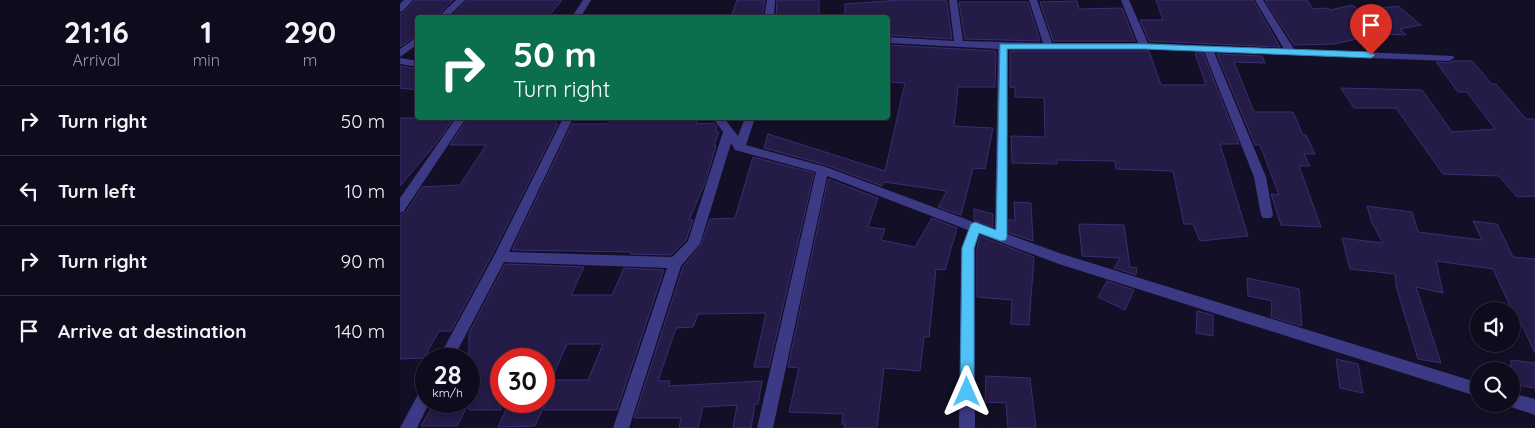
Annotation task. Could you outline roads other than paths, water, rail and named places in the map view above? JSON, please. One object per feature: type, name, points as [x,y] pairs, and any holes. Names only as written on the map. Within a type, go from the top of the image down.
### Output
[{"type":"street","points":[[400,9],[409,0]]},
{"type":"street","points":[[445,15],[461,0]]},
{"type":"street","points":[[577,15],[587,0]]},
{"type":"street","points":[[769,15],[771,0]]},
{"type":"street","points":[[953,0],[959,45]]},
{"type":"street","points":[[1033,0],[1049,47]]},
{"type":"street","points":[[1125,0],[1144,46]]},
{"type":"street","points":[[1259,0],[1292,53]]},
{"type":"street","points":[[890,40],[959,45],[1049,47],[1144,46],[1449,58]]},
{"type":"street","points":[[400,54],[415,41]]},
{"type":"street","points":[[1001,236],[1003,46]]},
{"type":"street","points":[[1208,50],[1260,177],[1267,215]]},
{"type":"street","points":[[402,65],[415,64]]},
{"type":"street","points":[[400,208],[460,120]]},
{"type":"street","points":[[451,348],[500,257],[567,120]]},
{"type":"street","points":[[720,120],[729,131],[738,147],[822,170],[1059,259],[1470,387]]},
{"type":"street","points":[[738,147],[749,120]]},
{"type":"street","points":[[621,428],[675,263],[694,244],[729,131]]},
{"type":"street","points":[[766,428],[822,170]]},
{"type":"street","points":[[967,428],[968,248],[975,227]]},
{"type":"street","points":[[500,257],[675,263]]},
{"type":"street","points":[[1520,403],[1535,407]]},
{"type":"street","points":[[408,428],[416,413]]}]
